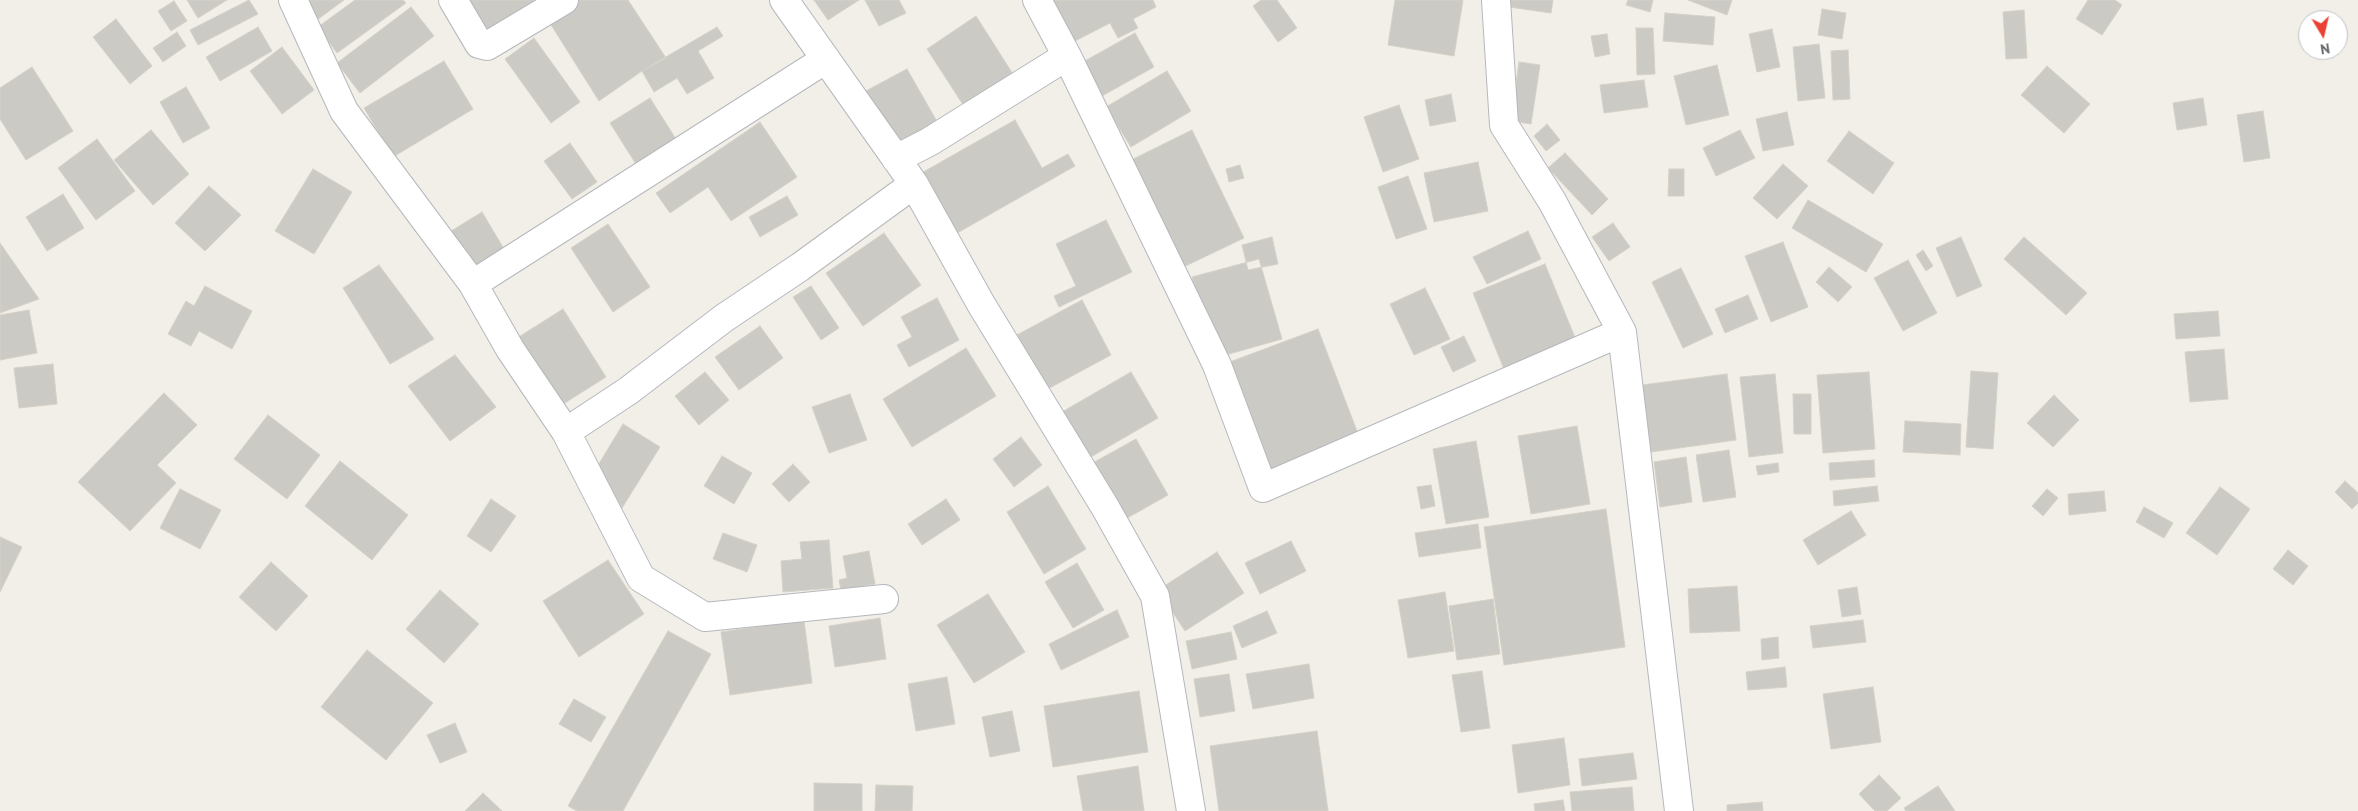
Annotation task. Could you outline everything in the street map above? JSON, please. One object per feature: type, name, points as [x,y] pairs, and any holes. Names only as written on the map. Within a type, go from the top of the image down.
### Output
[{"type":"street","points":[[292,0],[344,111],[473,284],[510,348],[566,432],[641,578],[705,617],[884,599]]},
{"type":"street","points":[[453,0],[479,44],[487,46],[564,0]]},
{"type":"street","points":[[784,0],[914,184],[981,304],[1105,507],[1155,596],[1191,811]]},
{"type":"street","points":[[1037,0],[1067,56],[1217,365],[1263,488],[1622,332]]},
{"type":"street","points":[[1496,0],[1504,125],[1552,201],[1622,332],[1679,811]]},
{"type":"street","points":[[896,159],[929,142],[1067,56]]},
{"type":"street","points":[[473,284],[826,59]]},
{"type":"street","points":[[566,432],[628,391],[724,318],[800,267],[914,184]]},
{"type":"building","points":[[187,0],[227,0],[198,18]]},
{"type":"building","points":[[249,0],[258,14],[198,45],[190,30]]},
{"type":"building","points":[[302,0],[344,0],[317,20]]},
{"type":"building","points":[[355,0],[403,0],[406,3],[337,53],[318,27]]},
{"type":"building","points":[[459,0],[540,0],[485,38]]},
{"type":"building","points":[[579,0],[628,0],[666,58],[642,71],[599,101],[548,20]]},
{"type":"building","points":[[814,0],[859,0],[828,20]]},
{"type":"building","points":[[865,0],[899,0],[906,13],[879,26]]},
{"type":"building","points":[[1053,0],[1153,0],[1156,7],[1133,19],[1138,28],[1118,38],[1110,23],[1075,41]]},
{"type":"building","points":[[1261,0],[1277,0],[1297,28],[1278,42],[1253,6]]},
{"type":"building","points":[[1395,0],[1463,0],[1454,56],[1388,45]]},
{"type":"building","points":[[1510,0],[1553,0],[1551,13],[1509,7]]},
{"type":"building","points":[[1628,0],[1653,0],[1650,12],[1626,5]]},
{"type":"building","points":[[1688,0],[1732,0],[1727,15]]},
{"type":"building","points":[[2088,0],[2115,0],[2122,5],[2102,35],[2076,19]]},
{"type":"building","points":[[174,1],[187,21],[171,31],[158,11]]},
{"type":"building","points":[[411,7],[434,36],[360,93],[337,63]]},
{"type":"building","points":[[1822,9],[1846,13],[1842,39],[1818,35]]},
{"type":"building","points":[[2024,10],[2027,58],[2006,59],[2003,12]]},
{"type":"building","points":[[1665,13],[1715,17],[1713,45],[1663,41]]},
{"type":"building","points":[[976,16],[1018,82],[969,114],[927,49]]},
{"type":"building","points":[[116,19],[152,66],[130,84],[93,37]]},
{"type":"building","points":[[258,27],[272,51],[220,81],[206,57]]},
{"type":"building","points":[[717,27],[723,36],[698,51],[714,78],[687,94],[677,78],[654,92],[642,71]]},
{"type":"building","points":[[1636,28],[1653,28],[1655,74],[1637,75]]},
{"type":"building","points":[[1772,29],[1780,67],[1757,72],[1749,34]]},
{"type":"building","points":[[177,32],[186,46],[163,62],[153,48]]},
{"type":"building","points":[[1135,33],[1154,67],[1093,101],[1074,67]]},
{"type":"building","points":[[1607,34],[1610,54],[1595,57],[1591,36]]},
{"type":"building","points":[[534,38],[580,102],[551,123],[505,59]]},
{"type":"building","points":[[1819,44],[1825,98],[1798,101],[1793,47]]},
{"type":"building","points":[[282,47],[314,90],[282,114],[250,71]]},
{"type":"building","points":[[1848,50],[1850,99],[1833,100],[1831,51]]},
{"type":"building","points":[[444,61],[473,109],[393,157],[364,108]]},
{"type":"building","points":[[1519,62],[1540,65],[1531,124],[1511,121]]},
{"type":"building","points":[[1717,65],[1729,115],[1686,125],[1674,76]]},
{"type":"building","points":[[2047,66],[2090,104],[2064,133],[2021,95]]},
{"type":"building","points":[[32,67],[73,131],[26,160],[0,119],[0,88]]},
{"type":"building","points":[[907,69],[939,125],[893,150],[862,93]]},
{"type":"building","points":[[1167,71],[1191,111],[1131,147],[1106,107]]},
{"type":"building","points":[[1644,80],[1648,107],[1604,113],[1600,85]]},
{"type":"building","points":[[186,87],[210,128],[183,143],[160,102]]},
{"type":"building","points":[[1451,94],[1456,121],[1430,126],[1425,100]]},
{"type":"building","points":[[650,98],[681,147],[641,172],[610,123]]},
{"type":"building","points":[[2203,98],[2207,125],[2177,130],[2173,103]]},
{"type":"building","points":[[1399,105],[1419,159],[1383,172],[1364,117]]},
{"type":"building","points":[[2263,111],[2270,158],[2244,162],[2237,115]]},
{"type":"building","points":[[1787,112],[1794,145],[1763,151],[1756,119]]},
{"type":"building","points":[[1015,120],[1042,168],[1068,154],[1075,166],[952,236],[918,175]]},
{"type":"building","points":[[760,122],[797,177],[731,221],[708,187],[670,213],[656,193]]},
{"type":"building","points":[[1547,124],[1560,140],[1546,151],[1534,136]]},
{"type":"building","points":[[151,130],[189,174],[153,205],[114,160]]},
{"type":"building","points":[[1192,130],[1244,238],[1175,271],[1123,164]]},
{"type":"building","points":[[1740,130],[1755,158],[1716,176],[1703,148]]},
{"type":"building","points":[[1849,131],[1894,163],[1873,194],[1827,161]]},
{"type":"building","points":[[97,139],[135,191],[96,220],[58,168]]},
{"type":"building","points":[[570,143],[597,182],[572,199],[544,161]]},
{"type":"building","points":[[1565,153],[1608,199],[1592,215],[1548,168]]},
{"type":"building","points":[[1478,162],[1488,211],[1434,222],[1424,173]]},
{"type":"building","points":[[1783,164],[1808,186],[1777,219],[1753,198]]},
{"type":"building","points":[[1240,165],[1244,178],[1229,182],[1226,169]]},
{"type":"building","points":[[313,169],[352,192],[314,254],[275,231]]},
{"type":"building","points":[[1669,169],[1684,169],[1684,196],[1668,196]]},
{"type":"building","points":[[1408,176],[1427,229],[1396,239],[1378,187]]},
{"type":"building","points":[[209,186],[241,215],[205,251],[175,223]]},
{"type":"building","points":[[63,194],[84,228],[47,251],[26,217]]},
{"type":"building","points":[[787,196],[798,215],[760,237],[749,217]]},
{"type":"building","points":[[1808,200],[1883,244],[1866,272],[1792,228]]},
{"type":"building","points":[[482,212],[504,249],[470,269],[448,233]]},
{"type":"building","points":[[1106,220],[1132,272],[1059,307],[1054,296],[1076,286],[1056,244]]},
{"type":"building","points":[[1613,223],[1630,247],[1609,261],[1592,237]]},
{"type":"building","points":[[608,224],[650,287],[613,312],[571,248]]},
{"type":"building","points":[[1528,231],[1541,259],[1487,284],[1473,257]]},
{"type":"building","points":[[884,233],[921,285],[863,326],[826,273]]},
{"type":"building","points":[[1272,237],[1278,264],[1248,270],[1242,245]]},
{"type":"building","points":[[1961,237],[1982,286],[1957,297],[1936,248]]},
{"type":"building","points":[[2024,237],[2087,293],[2066,315],[2004,259]]},
{"type":"building","points":[[1783,242],[1808,307],[1771,322],[1745,256]]},
{"type":"building","points":[[0,243],[39,299],[0,313]]},
{"type":"building","points":[[1923,250],[1933,266],[1926,271],[1916,255]]},
{"type":"building","points":[[1259,259],[1282,339],[1215,358],[1192,277]]},
{"type":"building","points":[[1908,260],[1937,313],[1903,331],[1874,278]]},
{"type":"building","points":[[1545,264],[1578,345],[1506,374],[1473,293]]},
{"type":"building","points":[[379,265],[434,339],[390,364],[343,288]]},
{"type":"building","points":[[1829,267],[1852,287],[1838,302],[1816,282]]},
{"type":"building","points":[[1681,268],[1713,334],[1683,348],[1652,282]]},
{"type":"building","points":[[205,286],[252,311],[232,349],[199,331],[191,346],[168,334],[186,301],[194,306]]},
{"type":"building","points":[[811,286],[839,328],[821,340],[793,297]]},
{"type":"building","points":[[1425,288],[1450,339],[1414,355],[1390,304]]},
{"type":"building","points":[[1748,295],[1758,319],[1725,333],[1715,309]]},
{"type":"building","points":[[937,298],[959,340],[909,367],[897,345],[912,337],[901,317]]},
{"type":"building","points":[[1082,300],[1111,355],[1044,391],[1015,336]]},
{"type":"building","points":[[563,309],[606,377],[557,408],[514,340]]},
{"type":"building","points":[[29,310],[37,353],[0,360],[0,315]]},
{"type":"building","points":[[2218,311],[2220,336],[2176,339],[2174,314]]},
{"type":"building","points":[[760,326],[783,358],[739,390],[715,357]]},
{"type":"building","points":[[1318,329],[1360,439],[1269,473],[1227,363]]},
{"type":"building","points":[[1464,336],[1476,361],[1453,372],[1441,347]]},
{"type":"building","points":[[966,348],[996,396],[912,447],[883,399]]},
{"type":"building","points":[[2224,349],[2228,399],[2190,402],[2185,352]]},
{"type":"building","points":[[455,355],[496,407],[450,441],[408,386]]},
{"type":"building","points":[[53,364],[57,404],[19,408],[14,368]]},
{"type":"building","points":[[1971,371],[1998,373],[1993,449],[1966,447]]},
{"type":"building","points":[[705,372],[729,400],[699,425],[675,396]]},
{"type":"building","points":[[1131,372],[1158,418],[1089,458],[1062,412]]},
{"type":"building","points":[[1869,372],[1875,449],[1823,453],[1817,375]]},
{"type":"building","points":[[1727,374],[1736,440],[1651,452],[1642,385]]},
{"type":"building","points":[[1775,374],[1783,453],[1749,457],[1740,377]]},
{"type":"building","points":[[164,393],[197,425],[157,465],[176,483],[130,531],[78,482]]},
{"type":"building","points":[[850,394],[867,440],[829,453],[812,407]]},
{"type":"building","points":[[1793,394],[1811,394],[1811,434],[1794,434]]},
{"type":"building","points":[[2054,395],[2079,420],[2053,447],[2027,423]]},
{"type":"building","points":[[268,415],[320,455],[287,499],[234,459]]},
{"type":"building","points":[[1905,421],[1961,424],[1960,455],[1903,452]]},
{"type":"building","points":[[623,424],[660,447],[622,508],[597,467]]},
{"type":"building","points":[[1577,426],[1590,504],[1531,514],[1518,436]]},
{"type":"building","points":[[1021,437],[1042,465],[1014,487],[993,459]]},
{"type":"building","points":[[1136,439],[1168,495],[1122,521],[1089,465]]},
{"type":"building","points":[[1476,441],[1489,517],[1446,524],[1433,449]]},
{"type":"building","points":[[1729,450],[1736,497],[1703,502],[1696,455]]},
{"type":"building","points":[[722,456],[752,473],[734,504],[704,486]]},
{"type":"building","points":[[1686,457],[1692,502],[1660,507],[1654,462]]},
{"type":"building","points":[[1874,460],[1875,477],[1830,480],[1829,463]]},
{"type":"building","points":[[340,461],[408,515],[372,560],[305,506]]},
{"type":"building","points":[[1778,463],[1779,472],[1758,475],[1756,466]]},
{"type":"building","points":[[793,464],[810,482],[789,502],[772,484]]},
{"type":"building","points":[[2345,481],[2358,493],[2358,503],[2352,509],[2335,492]]},
{"type":"building","points":[[1431,485],[1435,506],[1421,509],[1417,487]]},
{"type":"building","points":[[1048,486],[1086,549],[1044,574],[1007,512]]},
{"type":"building","points":[[1877,486],[1879,501],[1834,506],[1833,491]]},
{"type":"building","points":[[2220,487],[2250,509],[2217,555],[2186,533]]},
{"type":"building","points":[[180,489],[221,510],[200,549],[160,528]]},
{"type":"building","points":[[2047,489],[2058,498],[2043,516],[2032,506]]},
{"type":"building","points":[[2104,491],[2106,511],[2069,515],[2068,494]]},
{"type":"building","points":[[491,499],[516,516],[491,552],[467,536]]},
{"type":"building","points":[[946,499],[960,520],[922,545],[908,524]]},
{"type":"building","points":[[2144,507],[2173,523],[2164,538],[2136,522]]},
{"type":"building","points":[[1606,509],[1625,647],[1504,665],[1484,527]]},
{"type":"building","points":[[1851,511],[1866,535],[1818,565],[1803,540]]},
{"type":"building","points":[[1478,524],[1481,548],[1419,557],[1415,533]]},
{"type":"building","points":[[723,533],[757,545],[747,572],[713,559]]},
{"type":"building","points":[[0,537],[22,547],[0,592]]},
{"type":"building","points":[[829,540],[833,588],[783,592],[781,561],[802,559],[800,542]]},
{"type":"building","points":[[1291,541],[1306,571],[1260,594],[1245,563]]},
{"type":"building","points":[[2288,550],[2308,566],[2293,585],[2273,569]]},
{"type":"building","points":[[869,551],[875,584],[841,590],[839,580],[847,578],[843,556]]},
{"type":"building","points":[[1217,552],[1244,593],[1185,631],[1158,590]]},
{"type":"building","points":[[608,560],[644,614],[579,657],[543,601]]},
{"type":"building","points":[[271,562],[308,596],[276,631],[239,597]]},
{"type":"building","points":[[1077,563],[1104,610],[1073,628],[1045,582]]},
{"type":"building","points":[[1737,586],[1740,631],[1690,633],[1688,589]]},
{"type":"building","points":[[1857,587],[1861,614],[1842,617],[1838,590]]},
{"type":"building","points":[[440,590],[479,624],[444,663],[406,629]]},
{"type":"building","points":[[1445,592],[1454,651],[1408,658],[1398,600]]},
{"type":"building","points":[[988,594],[1025,652],[974,683],[937,625]]},
{"type":"building","points":[[1493,599],[1500,654],[1457,660],[1449,606]]},
{"type":"building","points":[[1117,610],[1129,637],[1061,670],[1049,644]]},
{"type":"building","points":[[1267,611],[1277,633],[1242,648],[1233,626]]},
{"type":"building","points":[[880,618],[886,659],[835,667],[829,626]]},
{"type":"building","points":[[804,620],[812,683],[730,695],[721,632]]},
{"type":"building","points":[[1863,620],[1866,642],[1813,648],[1810,626]]},
{"type":"building","points":[[668,631],[711,654],[623,811],[577,811],[568,806]]},
{"type":"building","points":[[1231,632],[1237,659],[1192,669],[1186,641]]},
{"type":"building","points":[[1778,637],[1779,658],[1762,660],[1761,639]]},
{"type":"building","points":[[367,650],[433,703],[386,760],[321,707]]},
{"type":"building","points":[[1309,664],[1314,698],[1253,709],[1246,674]]},
{"type":"building","points":[[1785,667],[1787,687],[1748,690],[1746,672]]},
{"type":"building","points":[[1482,671],[1490,728],[1461,732],[1452,675]]},
{"type":"building","points":[[1229,674],[1235,711],[1200,717],[1194,679]]},
{"type":"building","points":[[947,677],[955,724],[916,731],[908,684]]},
{"type":"building","points":[[1873,687],[1881,742],[1831,749],[1823,694]]},
{"type":"building","points":[[1139,691],[1148,752],[1053,767],[1044,706]]},
{"type":"building","points":[[574,699],[606,717],[591,742],[559,724]]},
{"type":"building","points":[[1012,711],[1020,751],[990,757],[982,717]]},
{"type":"building","points":[[455,723],[467,752],[440,763],[427,735]]},
{"type":"building","points":[[1317,731],[1328,811],[1219,811],[1210,746]]},
{"type":"building","points":[[1564,738],[1570,785],[1518,793],[1512,745]]},
{"type":"building","points":[[1633,753],[1637,779],[1582,786],[1579,759]]},
{"type":"building","points":[[1138,766],[1144,811],[1083,811],[1077,776]]},
{"type":"building","points":[[1879,775],[1901,798],[1887,811],[1875,811],[1859,794]]},
{"type":"building","points":[[814,783],[862,784],[862,811],[814,811]]},
{"type":"building","points":[[876,785],[913,786],[912,811],[875,811]]},
{"type":"building","points":[[1938,786],[1955,811],[1906,811],[1904,808]]},
{"type":"building","points":[[1632,787],[1634,811],[1572,811],[1570,792]]},
{"type":"building","points":[[483,793],[502,811],[465,811]]},
{"type":"building","points":[[1563,800],[1565,811],[1535,811],[1534,804]]},
{"type":"building","points":[[1762,802],[1763,811],[1727,811],[1727,805]]}]
